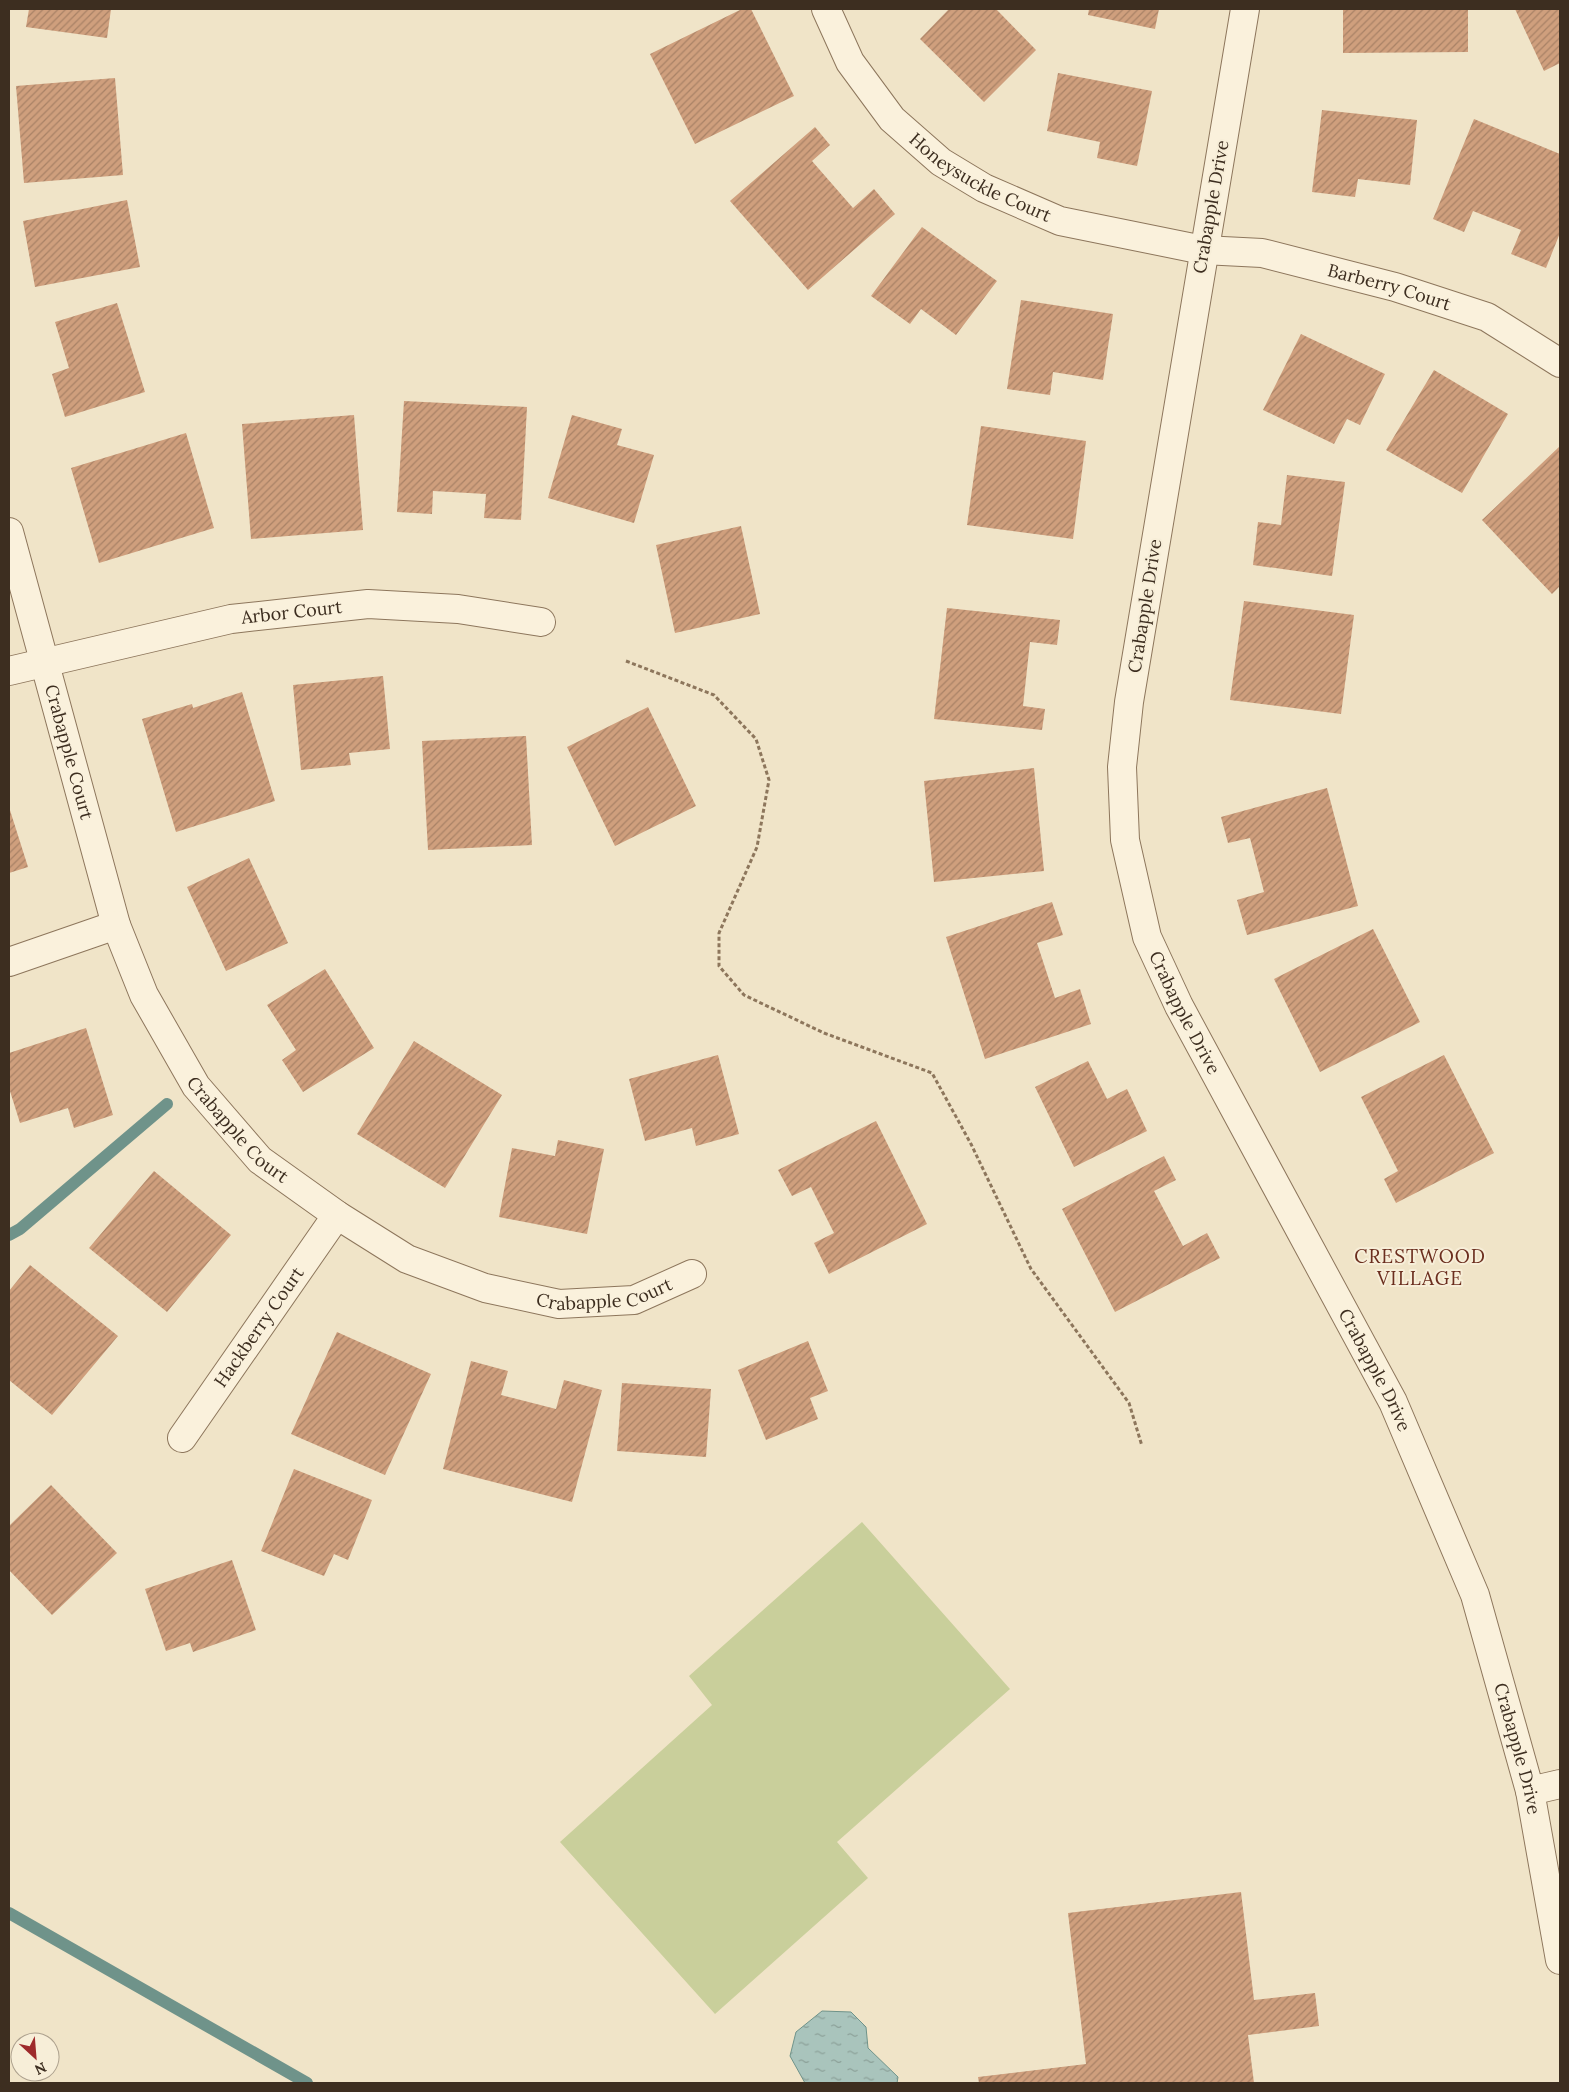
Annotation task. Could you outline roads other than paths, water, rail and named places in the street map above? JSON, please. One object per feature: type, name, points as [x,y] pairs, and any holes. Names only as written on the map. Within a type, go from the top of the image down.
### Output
[{"type":"street","name":"Honeysuckle Court","points":[[826,9],[850,62],[892,119],[941,162],[984,188],[1060,221],[1203,250]]},
{"type":"street","name":"Crabapple Drive","points":[[1245,9],[1203,250],[1129,702],[1122,767],[1125,840],[1147,937],[1179,1006],[1393,1402],[1475,1595],[1530,1792],[1560,1960]]},
{"type":"street","name":"Barberry Court","points":[[1203,250],[1262,253],[1395,287],[1487,317],[1560,363]]},
{"type":"street","points":[[9,532],[45,662]]},
{"type":"street","name":"Arbor Court","points":[[9,671],[231,619],[368,604],[458,609],[541,622]]},
{"type":"street","name":"Crabapple Court","points":[[45,662],[116,925],[144,994],[196,1086],[260,1160],[337,1215],[407,1259],[485,1288],[559,1304],[634,1300],[692,1274]]},
{"type":"street","points":[[9,962],[116,925]]},
{"type":"street","name":"Hackberry Court","points":[[182,1438],[337,1215]]},
{"type":"street","points":[[1530,1792],[1560,1784]]},
{"type":"water","points":[[822,2011],[851,2012],[866,2027],[868,2048],[898,2077],[897,2083],[805,2083],[790,2056],[796,2032]]},
{"type":"waterway","points":[[9,1235],[20,1229],[167,1104]]},
{"type":"waterway","points":[[9,1913],[307,2083]]},
{"type":"district","name":"CRESTWOOD VILLAGE","points":[[1420,1267]]}]
